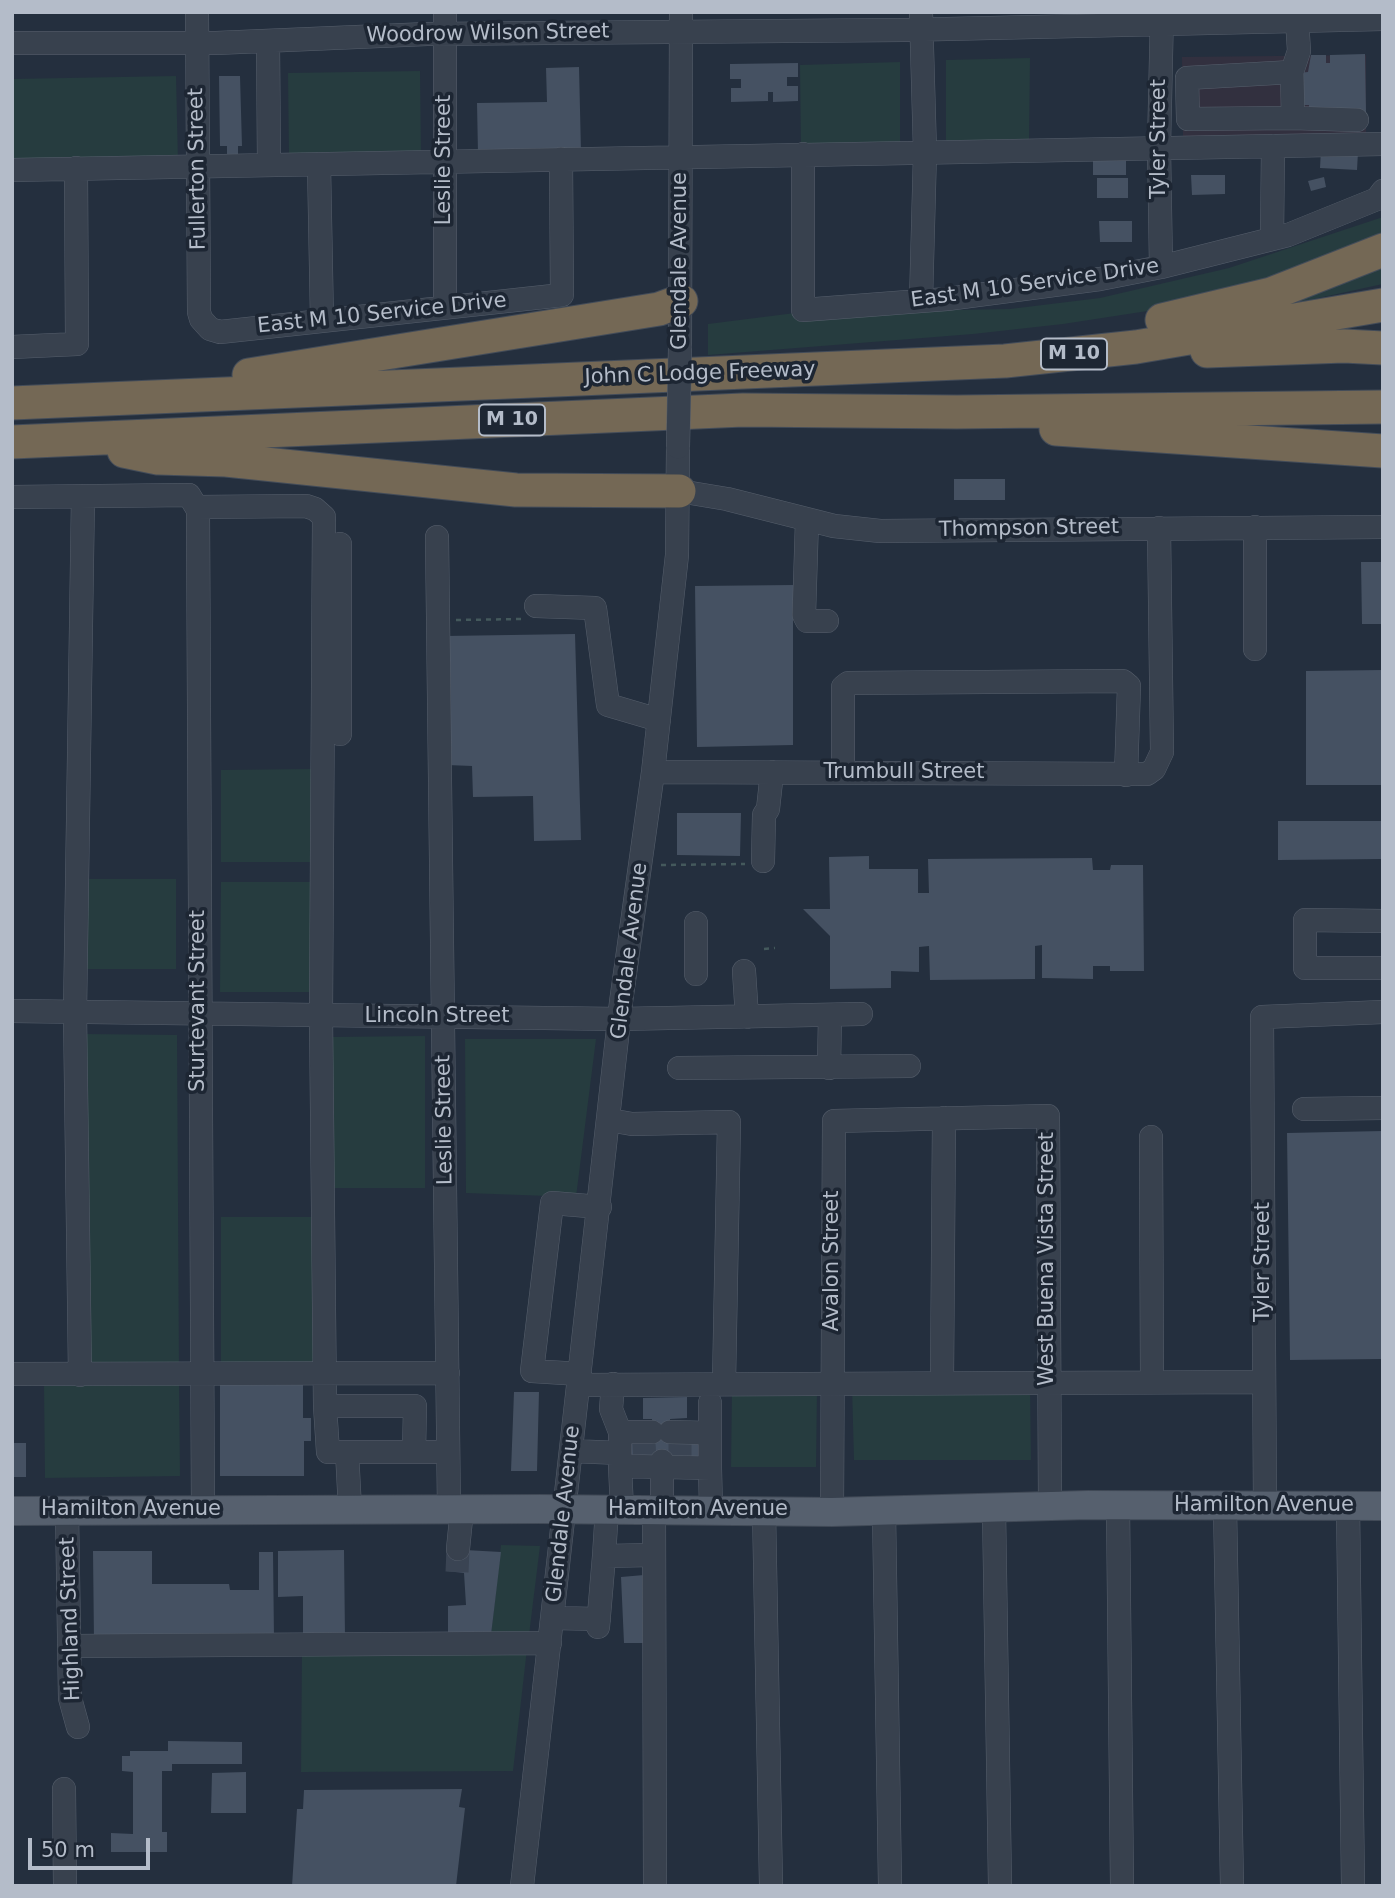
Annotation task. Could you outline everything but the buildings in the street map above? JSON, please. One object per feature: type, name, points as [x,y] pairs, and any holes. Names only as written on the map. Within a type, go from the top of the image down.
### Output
[{"type":"highway","points":[[909,368],[981,344],[1155,322],[1206,311],[1271,294],[1383,250]]},
{"type":"highway","points":[[178,397],[217,381],[659,309],[681,301]]},
{"type":"highway","name":"John C Lodge Freeway","points":[[12,403],[909,368],[1136,347],[1383,305]]},
{"type":"highway","points":[[1136,347],[1232,352],[1344,346],[1383,348]]},
{"type":"highway","name":"John C Lodge Freeway","points":[[12,442],[743,410],[957,412],[1383,407]]},
{"type":"highway","points":[[957,412],[1025,427],[1383,451]]},
{"type":"highway","points":[[66,439],[159,458],[226,460],[516,489],[679,491]]},
{"type":"main road","name":"Hamilton Avenue","points":[[12,1511],[711,1509],[832,1512],[1050,1506],[1383,1506]]},
{"type":"street","name":"Fullerton Street","points":[[197,12],[199,312],[204,325]]},
{"type":"street","name":"Tyler Street","points":[[1161,267],[1159,147],[1162,18]]},
{"type":"street","name":"Woodrow Wilson Street","points":[[12,43],[268,41],[445,23],[1383,19]]},
{"type":"street","points":[[1293,118],[1292,72],[1299,51],[1297,20]]},
{"type":"street","name":"Glendale Avenue","points":[[522,1886],[620,1019],[653,772],[677,555],[681,21]]},
{"type":"street","points":[[921,21],[925,152],[921,301]]},
{"type":"street","name":"Leslie Street","points":[[445,23],[445,307]]},
{"type":"street","points":[[268,41],[269,164]]},
{"type":"street","points":[[1292,72],[1187,78],[1188,119],[1357,120]]},
{"type":"street","points":[[12,170],[1383,144]]},
{"type":"street","points":[[1272,239],[1273,146]]},
{"type":"street","name":"East M 10 Service Drive","points":[[803,154],[803,310],[921,301],[1100,279],[1161,267],[1272,239],[1377,200],[1382,193]]},
{"type":"street","name":"East M 10 Service Drive","points":[[204,325],[219,332],[562,295],[561,159]]},
{"type":"street","points":[[318,164],[322,321]]},
{"type":"street","points":[[12,347],[78,344],[76,168]]},
{"type":"street","name":"Thompson Street","points":[[679,491],[727,499],[807,520],[880,531],[1383,527]]},
{"type":"street","points":[[12,497],[83,496],[306,506],[315,509],[324,517],[337,646],[340,734]]},
{"type":"street","points":[[80,1375],[75,1013],[83,496]]},
{"type":"street","name":"Sturtevant Street","points":[[193,501],[203,1510]]},
{"type":"street","points":[[807,520],[804,615],[807,621],[827,621]]},
{"type":"street","points":[[1255,527],[1255,649]]},
{"type":"street","name":"Trumbull Street","points":[[653,772],[1147,774],[1154,769],[1162,752],[1159,528]]},
{"type":"street","name":"Leslie Street","points":[[437,537],[448,1452],[458,1549]]},
{"type":"street","points":[[340,538],[321,1016],[325,1406],[328,1452],[448,1452]]},
{"type":"street","points":[[536,614],[595,608],[608,705],[659,720]]},
{"type":"street","points":[[843,773],[843,687],[848,683],[1123,681],[1129,686],[1126,775]]},
{"type":"street","points":[[756,863],[764,816],[768,809],[772,772]]},
{"type":"street","points":[[1383,921],[1305,920],[1305,968],[1383,968]]},
{"type":"street","points":[[696,923],[696,974]]},
{"type":"street","points":[[744,971],[747,1017]]},
{"type":"street","name":"Lincoln Street","points":[[12,1011],[620,1019],[861,1014]]},
{"type":"street","name":"Tyler Street","points":[[1265,1507],[1262,1017],[1383,1012]]},
{"type":"street","points":[[829,1068],[830,1015]]},
{"type":"street","points":[[679,1068],[909,1066]]},
{"type":"street","points":[[1304,1110],[1383,1108]]},
{"type":"street","name":"West Buena Vista Street","points":[[944,1118],[1048,1116],[1050,1506]]},
{"type":"street","points":[[942,1382],[944,1118]]},
{"type":"street","name":"Avalon Street","points":[[832,1512],[834,1121],[944,1118]]},
{"type":"street","points":[[609,1120],[632,1124],[729,1122],[724,1383]]},
{"type":"street","points":[[1151,1138],[1152,1381]]},
{"type":"street","points":[[600,1207],[552,1203],[531,1371],[612,1384],[1264,1382]]},
{"type":"street","points":[[12,1374],[447,1373]]},
{"type":"street","points":[[553,1618],[599,1623],[604,1556],[614,1509],[620,1450],[611,1409],[612,1384]]},
{"type":"street","points":[[710,1403],[711,1509]]},
{"type":"street","points":[[325,1406],[415,1406],[414,1452]]},
{"type":"street","points":[[571,1451],[662,1450],[710,1433]]},
{"type":"street","points":[[620,1450],[662,1450],[710,1468]]},
{"type":"street","points":[[655,1886],[653,1555],[662,1450]]},
{"type":"street","points":[[347,1452],[350,1509]]},
{"type":"street","points":[[1348,1505],[1353,1886]]},
{"type":"street","points":[[1118,1506],[1122,1886]]},
{"type":"street","points":[[1225,1506],[1232,1886]]},
{"type":"street","points":[[994,1509],[1000,1886]]},
{"type":"street","points":[[764,1510],[771,1886]]},
{"type":"street","name":"Highland Street","points":[[67,1511],[70,1698],[78,1727]]},
{"type":"street","points":[[884,1511],[890,1886]]},
{"type":"street","points":[[604,1556],[653,1555]]},
{"type":"street","points":[[69,1646],[550,1643]]},
{"type":"street","points":[[64,1789],[65,1886]]},
{"type":"path","points":[[448,621],[536,614]]},
{"type":"path","points":[[661,865],[756,863]]},
{"type":"path","points":[[764,949],[775,948]]},
{"type":"shaded area","points":[[1366,55],[1366,138],[1183,140],[1182,57]]},
{"type":"green space","points":[[1030,58],[1029,142],[946,143],[946,60]]},
{"type":"green space","points":[[900,62],[900,145],[801,150],[800,65]]},
{"type":"green space","points":[[420,71],[421,154],[289,156],[288,73]]},
{"type":"green space","points":[[176,76],[178,162],[12,165],[12,79]]},
{"type":"green space","points":[[1383,217],[1383,238],[1193,304],[1063,324],[973,334],[708,355],[708,324],[795,313],[1010,309],[1100,298],[1229,268]]},
{"type":"green space","points":[[1383,257],[1383,284],[1300,302],[1299,292]]},
{"type":"green space","points":[[313,769],[313,862],[221,862],[221,770]]},
{"type":"green space","points":[[84,879],[176,879],[176,969],[84,969]]},
{"type":"green space","points":[[221,882],[313,882],[313,992],[220,992]]},
{"type":"green space","points":[[84,1034],[177,1035],[179,1370],[91,1368]]},
{"type":"green space","points":[[425,1036],[425,1188],[332,1188],[331,1037]]},
{"type":"green space","points":[[465,1039],[596,1039],[576,1197],[466,1193]]},
{"type":"green space","points":[[221,1217],[314,1217],[315,1368],[221,1369]]},
{"type":"green space","points":[[179,1384],[180,1476],[45,1478],[44,1386]]},
{"type":"green space","points":[[1030,1385],[1031,1460],[854,1460],[852,1386]]},
{"type":"green space","points":[[732,1389],[817,1390],[816,1467],[731,1467]]},
{"type":"green space","points":[[501,1545],[540,1546],[529,1635],[491,1635]]},
{"type":"green space","points":[[302,1649],[527,1649],[513,1771],[301,1772]]},
{"type":"tunnel","points":[[680,1442],[680,1461]]},
{"type":"tunnel","points":[[644,1443],[645,1461]]},
{"type":"tunnel","points":[[457,1572],[458,1549]]}]
